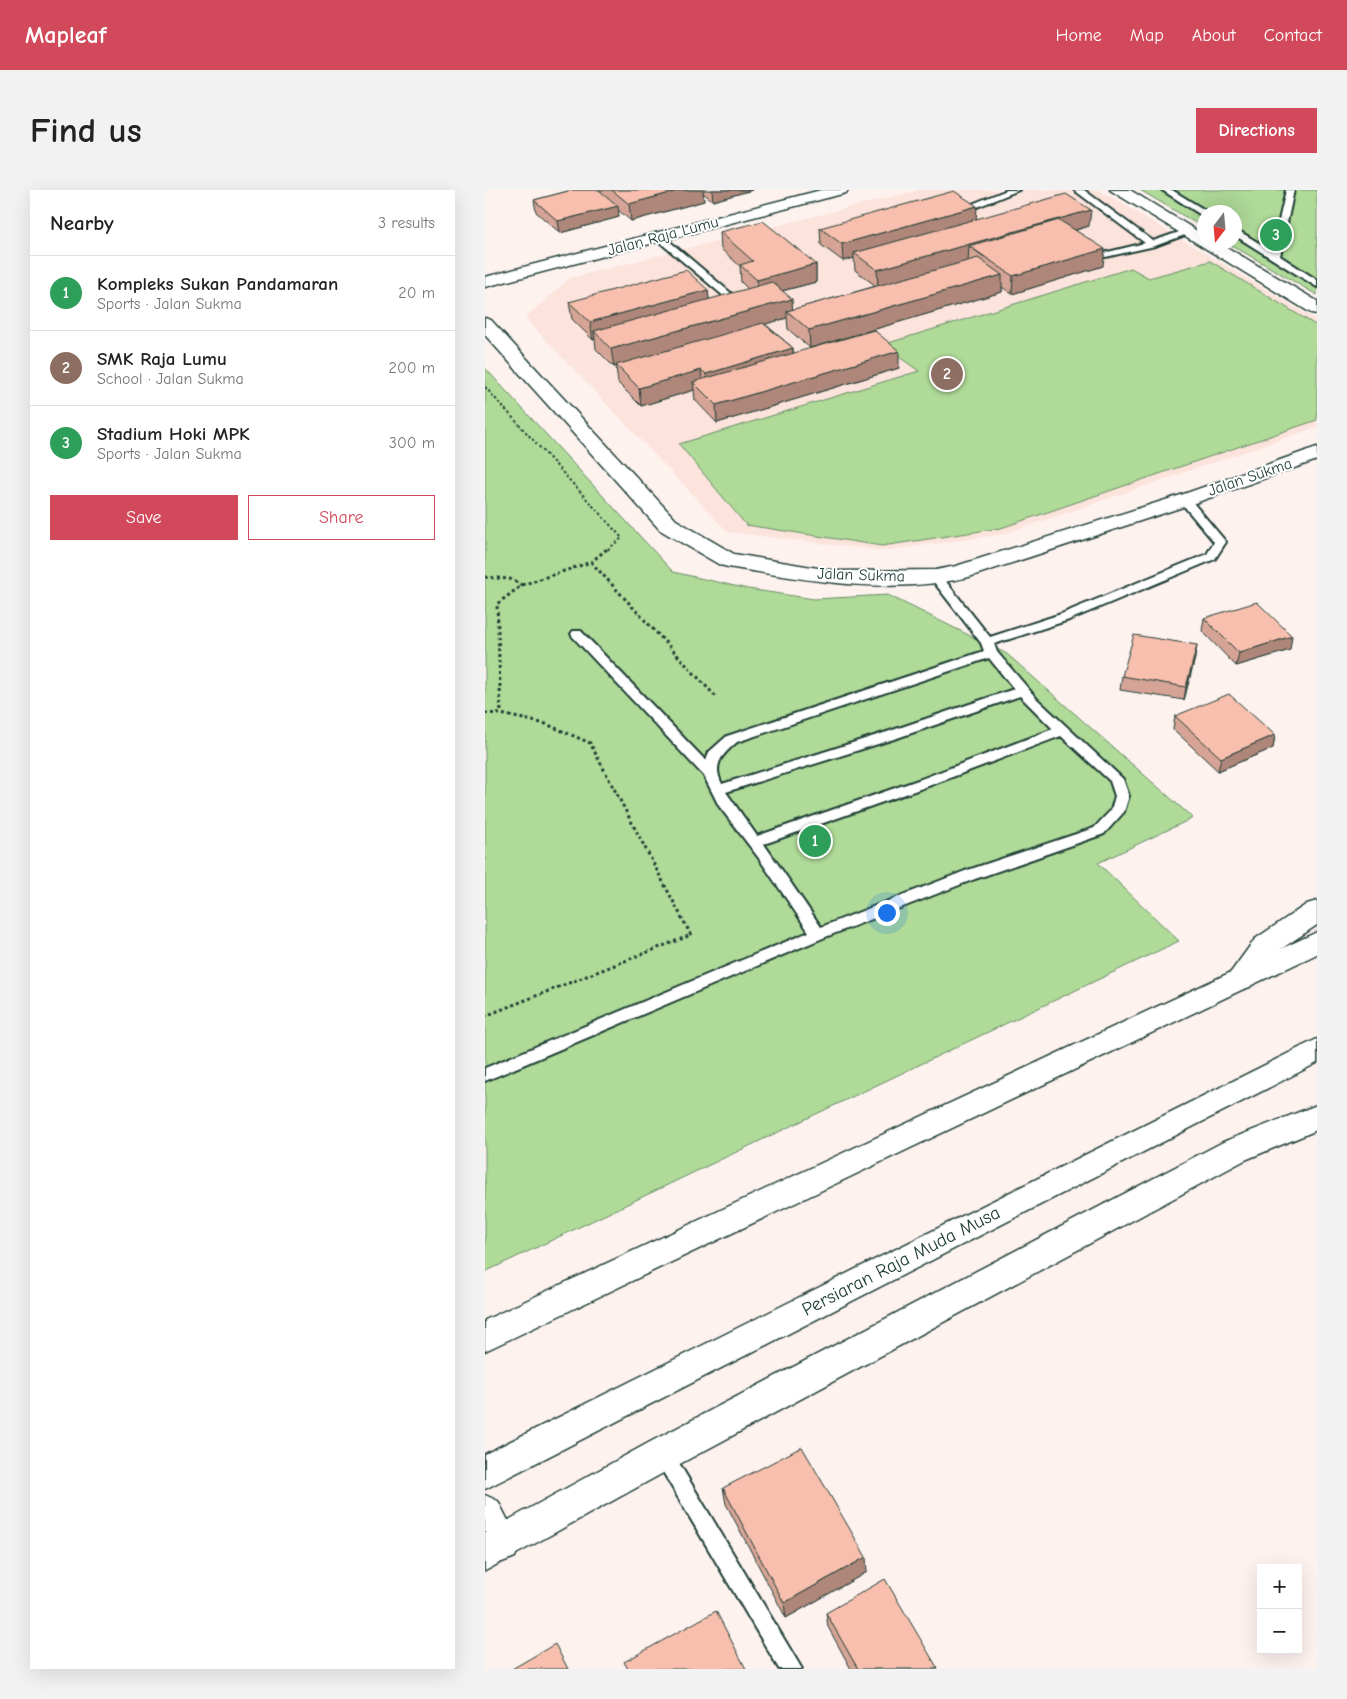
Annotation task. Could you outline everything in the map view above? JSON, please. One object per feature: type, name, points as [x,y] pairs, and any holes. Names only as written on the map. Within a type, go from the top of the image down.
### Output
[{"type":"street","name":"Jalan Raja Lumu","points":[[485,282],[840,190]]},
{"type":"street","points":[[1117,190],[1197,237]]},
{"type":"street","points":[[1218,250],[1317,309]]},
{"type":"street","name":"Jalan Sukma","points":[[485,324],[668,525],[728,560],[836,578],[936,577],[961,572],[1185,500],[1317,453]]},
{"type":"street","points":[[1240,979],[1265,946],[1317,911]]},
{"type":"street","points":[[485,1336],[1317,942]]},
{"type":"street","name":"Persiaran Raja Muda Musa","points":[[485,1472],[1317,1050]]},
{"type":"street","points":[[485,1513],[493,1548],[663,1454],[1234,1150],[1317,1117]]},
{"type":"lane","points":[[967,208],[1015,190]]},
{"type":"lane","points":[[1078,190],[1152,244]]},
{"type":"lane","points":[[1166,190],[1197,208]]},
{"type":"lane","points":[[1276,256],[1290,190]]},
{"type":"lane","points":[[1075,262],[1152,244],[1188,232]]},
{"type":"lane","points":[[1242,235],[1317,284]]},
{"type":"lane","points":[[659,237],[729,296]]},
{"type":"lane","points":[[1305,276],[1317,277]]},
{"type":"lane","points":[[710,774],[714,755],[732,740],[766,726],[881,692],[1211,556],[1220,542],[1185,500]]},
{"type":"lane","points":[[485,1075],[819,934],[970,875],[1099,831],[1117,812],[1122,796],[1116,779],[1023,690],[936,577]]},
{"type":"lane","points":[[577,634],[710,774],[724,803],[755,842],[819,934]]},
{"type":"lane","points":[[718,790],[892,735],[1023,690]]},
{"type":"lane","points":[[755,842],[926,782],[1063,730]]},
{"type":"lane","points":[[663,1454],[791,1669]]},
{"type":"path","points":[[485,387],[623,538],[591,562],[522,585],[497,604],[501,714]]},
{"type":"path","points":[[591,562],[717,698]]},
{"type":"path","points":[[485,577],[511,579],[522,585]]},
{"type":"path","points":[[485,713],[501,714],[546,724],[590,743],[691,935],[485,1016]]},
{"type":"shaded area","points":[[919,190],[1099,190],[1317,320],[1317,427],[1005,534],[884,551],[728,532],[525,318],[570,278]]},
{"type":"green space","points":[[1140,190],[1317,190],[1317,295],[1240,250],[1242,250],[1242,205],[1197,205],[1197,224]]},
{"type":"green space","points":[[1210,261],[1317,326],[1317,420],[1001,528],[882,546],[746,525],[679,444],[919,371],[882,345],[1131,268],[1149,278]]},
{"type":"green space","points":[[485,368],[673,572],[748,589],[814,599],[888,595],[1007,654],[1193,818],[1098,863],[1179,941],[485,1272]]},
{"type":"building","points":[[572,190],[599,190],[618,206],[558,221],[534,200]]},
{"type":"building","points":[[612,190],[681,190],[629,204]]},
{"type":"building","points":[[954,191],[977,206],[842,244],[820,228]]},
{"type":"building","points":[[1066,194],[1091,210],[877,270],[854,253]]},
{"type":"building","points":[[1059,220],[1105,249],[1013,276],[969,246]]},
{"type":"building","points":[[763,221],[816,264],[757,280],[740,265],[753,261],[720,232]]},
{"type":"building","points":[[978,258],[1002,275],[809,330],[787,311]]},
{"type":"building","points":[[686,270],[708,290],[590,322],[569,302]]},
{"type":"building","points":[[772,282],[792,299],[611,349],[594,331]]},
{"type":"building","points":[[763,323],[793,348],[706,374],[701,370],[639,388],[616,365]]},
{"type":"building","points":[[874,330],[899,351],[716,405],[693,382]]},
{"type":"building","points":[[1257,602],[1292,636],[1239,653],[1204,618]]},
{"type":"building","points":[[1134,635],[1197,645],[1186,687],[1122,676]]},
{"type":"building","points":[[1229,694],[1275,735],[1221,758],[1175,716]]},
{"type":"building","points":[[802,1447],[866,1557],[784,1603],[723,1488]]},
{"type":"building","points":[[885,1579],[938,1669],[858,1669],[826,1613]]},
{"type":"building","points":[[716,1611],[746,1669],[628,1669],[624,1662]]},
{"type":"building","points":[[555,1644],[568,1669],[512,1669]]},
{"type":"place","name":"Stadium Hoki MPK","points":[[1276,235]]},
{"type":"place","name":"SMK Raja Lumu","points":[[947,374]]},
{"type":"place","name":"Kompleks Sukan Pandamaran","points":[[815,841]]}]
